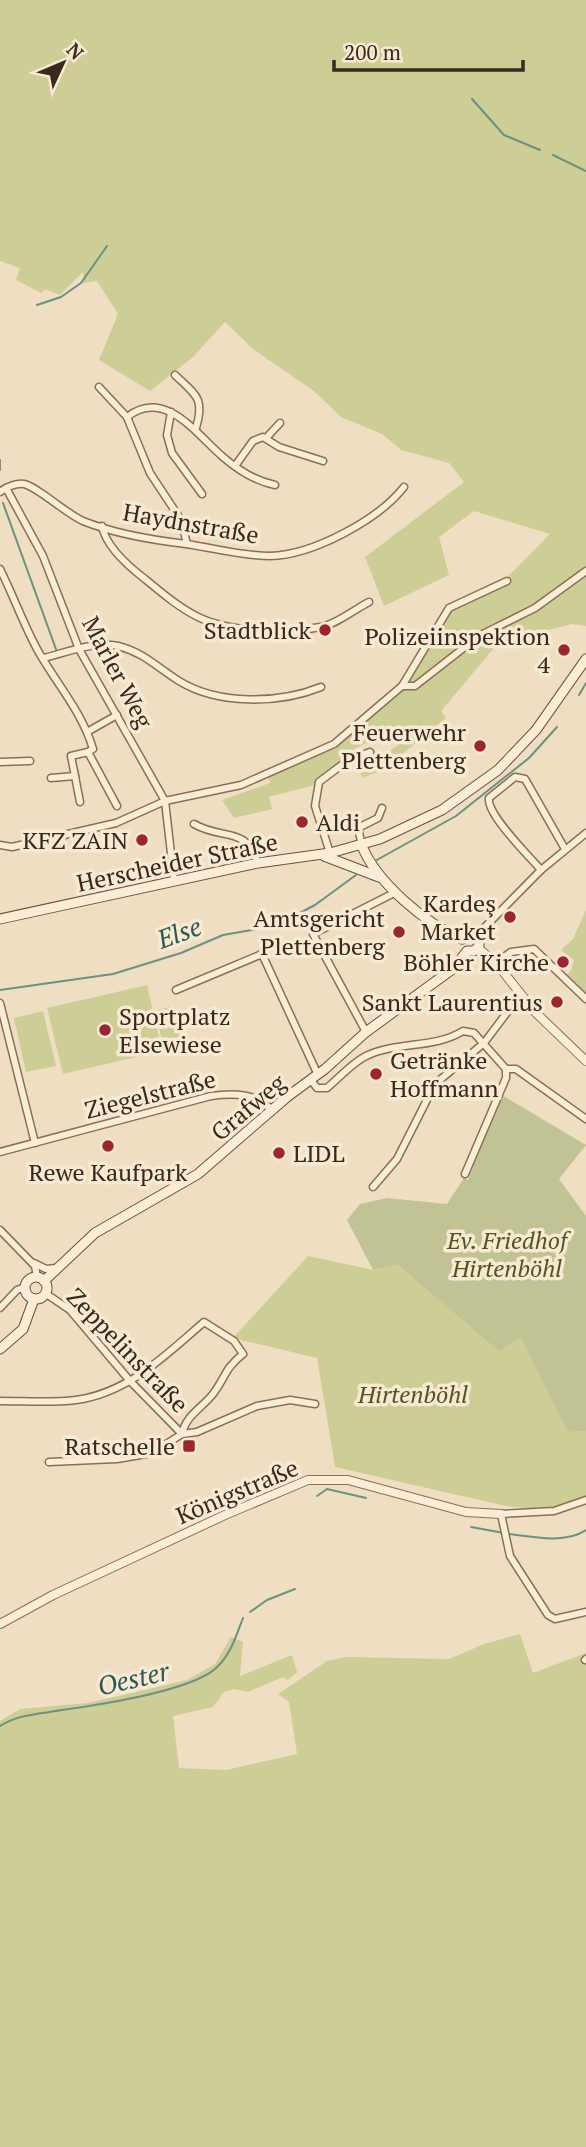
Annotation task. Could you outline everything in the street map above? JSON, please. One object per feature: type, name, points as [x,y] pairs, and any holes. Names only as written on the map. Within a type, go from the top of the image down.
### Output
[{"type":"main road","name":"Herscheider Straße","points":[[0,919],[258,863],[362,846],[442,810],[498,769],[536,730],[586,659]]},
{"type":"main road","points":[[362,846],[356,857],[363,871]]},
{"type":"main road","points":[[362,846],[369,863],[396,892],[432,923],[462,939]]},
{"type":"main road","points":[[325,854],[381,878]]},
{"type":"main road","points":[[468,933],[477,935],[480,941],[478,948],[467,951],[462,945],[462,939],[468,933]]},
{"type":"main road","name":"Grafweg","points":[[25,1287],[27,1281],[41,1279],[58,1267],[106,1225],[198,1174],[272,1110],[315,1078],[366,1032],[439,981],[467,951]]},
{"type":"main road","points":[[0,1349],[20,1333],[34,1299],[46,1293],[41,1279]]},
{"type":"main road","points":[[25,1287],[28,1296],[34,1299]]},
{"type":"street","points":[[175,375],[200,401],[202,410],[196,428]]},
{"type":"street","points":[[99,387],[127,417],[150,474],[181,520],[187,544]]},
{"type":"street","points":[[127,417],[133,412],[148,409],[171,412],[196,428],[214,449],[235,466],[259,482],[275,485]]},
{"type":"street","points":[[171,412],[167,435],[172,453],[202,494]]},
{"type":"street","points":[[235,466],[253,441],[267,437],[280,423]]},
{"type":"street","points":[[267,437],[279,447],[293,449],[323,461]]},
{"type":"street","name":"Haydnstraße","points":[[3,490],[27,485],[63,511],[102,526],[162,542],[270,556],[302,551],[355,527],[389,503],[404,487]]},
{"type":"street","name":"Marler Weg","points":[[3,490],[43,556],[79,649],[165,801],[174,880]]},
{"type":"street","points":[[102,526],[104,537],[114,550],[157,590],[201,618],[220,624],[283,629],[323,627],[369,602]]},
{"type":"street","points":[[0,569],[38,652],[87,732],[93,750],[71,757],[80,802]]},
{"type":"street","points":[[402,685],[415,687],[479,636],[535,608],[586,571]]},
{"type":"street","points":[[0,845],[12,847],[116,823],[165,801],[241,785],[309,757],[342,738],[402,685],[449,608],[507,581]]},
{"type":"street","points":[[44,658],[97,645],[116,646],[137,652],[178,680],[219,696],[247,699],[309,692],[321,687]]},
{"type":"street","points":[[87,732],[117,715]]},
{"type":"street","points":[[88,752],[117,806]]},
{"type":"street","points":[[325,854],[315,806],[320,782],[347,761],[370,752]]},
{"type":"street","points":[[0,762],[30,761]]},
{"type":"street","points":[[51,778],[75,776]]},
{"type":"street","points":[[541,870],[499,821],[487,802],[515,778],[525,779],[565,849]]},
{"type":"street","points":[[362,846],[358,828],[379,817],[382,808]]},
{"type":"street","points":[[194,824],[214,834],[243,837],[251,845],[258,863]]},
{"type":"street","points":[[477,935],[541,870],[586,833]]},
{"type":"street","points":[[366,1032],[313,934],[396,892]]},
{"type":"street","points":[[478,948],[496,963],[536,1013],[586,1061]]},
{"type":"street","points":[[496,963],[511,952],[534,949],[586,999]]},
{"type":"street","points":[[176,989],[262,954],[317,1088],[327,1088],[365,1056],[403,1046],[448,1040],[463,1031],[474,1033],[506,1069],[506,1078],[465,1174]]},
{"type":"street","points":[[373,1187],[397,1159],[435,1084],[450,1068],[484,1043],[521,994]]},
{"type":"street","points":[[0,1003],[35,1143]]},
{"type":"street","points":[[506,1069],[516,1069],[586,1119]]},
{"type":"street","name":"Ziegelstraße","points":[[0,1152],[225,1094],[256,1098],[272,1110]]},
{"type":"street","name":"Zeppelinstraße","points":[[0,1230],[29,1260],[41,1279]]},
{"type":"street","name":"Zeppelinstraße","points":[[29,1260],[46,1269],[58,1267]]},
{"type":"street","points":[[0,1308],[17,1290],[25,1287]]},
{"type":"street","name":"Zeppelinstraße","points":[[46,1293],[70,1310],[130,1381],[183,1434]]},
{"type":"street","points":[[0,1401],[78,1400],[130,1381],[157,1364],[204,1322],[234,1341],[243,1354],[227,1367],[214,1394],[189,1417],[183,1434]]},
{"type":"street","points":[[49,1462],[117,1459],[152,1453],[183,1434],[197,1432],[257,1406],[290,1400],[315,1404]]},
{"type":"street","name":"Königstraße","points":[[0,1624],[77,1584],[308,1480],[348,1480],[466,1511],[501,1514],[554,1511],[586,1500]]},
{"type":"street","points":[[501,1514],[503,1538],[510,1556],[548,1615],[555,1619],[586,1612]]},
{"type":"green space","points":[[0,0],[586,0],[586,626],[572,624],[499,642],[441,711],[446,718],[383,770],[362,778],[359,768],[374,763],[398,745],[390,730],[353,750],[354,755],[325,772],[315,785],[269,797],[272,809],[234,818],[222,800],[270,783],[267,773],[334,744],[402,686],[449,608],[500,585],[550,534],[474,511],[439,537],[449,575],[384,606],[365,557],[464,482],[449,463],[401,450],[382,434],[341,417],[314,391],[253,349],[225,322],[193,357],[150,391],[99,360],[118,314],[97,281],[83,283],[83,272],[60,295],[45,289],[41,293],[16,280],[20,268],[0,261]]},
{"type":"green space","points":[[586,910],[586,995],[565,976],[571,971],[574,960],[561,950],[573,939]]},
{"type":"green space","name":"Sportplatz Elsewiese","points":[[147,985],[162,1051],[63,1074],[47,1008]]},
{"type":"green space","points":[[173,1006],[183,1044],[165,1049],[154,1011]]},
{"type":"green space","points":[[43,1011],[56,1066],[26,1072],[14,1018]]},
{"type":"green space","name":"Ev. Friedhof Hirtenböhl","points":[[500,1094],[586,1145],[559,1179],[586,1216],[586,1431],[568,1432],[521,1337],[499,1351],[398,1265],[373,1270],[347,1220],[360,1204],[387,1198],[447,1204],[464,1178],[468,1180]]},
{"type":"green space","name":"Hirtenböhl","points":[[308,1256],[373,1270],[398,1265],[441,1300],[521,1336],[568,1432],[586,1431],[586,1500],[554,1511],[506,1506],[335,1467],[317,1358],[233,1338]]},
{"type":"green space","points":[[520,1634],[533,1673],[586,1653],[586,2147],[0,2147],[0,1721],[20,1709],[88,1703],[187,1680],[215,1664],[231,1637],[243,1642],[240,1676],[292,1655],[297,1672],[288,1680],[283,1677],[248,1692],[234,1689],[224,1692],[213,1707],[173,1716],[179,1768],[226,1770],[297,1754],[289,1702],[278,1694],[327,1661],[347,1657],[449,1659],[484,1644]]},
{"type":"waterway","points":[[472,99],[504,135],[540,150]]},
{"type":"waterway","points":[[553,155],[586,171]]},
{"type":"waterway","points":[[37,305],[61,297],[81,283],[107,246]]},
{"type":"waterway","points":[[0,460],[0,470]]},
{"type":"waterway","points":[[3,503],[57,652]]},
{"type":"waterway","name":"Else","points":[[579,695],[586,683]]},
{"type":"waterway","name":"Else","points":[[375,861],[456,816],[529,758],[557,727]]},
{"type":"waterway","name":"Else","points":[[0,990],[113,974],[181,953],[223,935],[275,926],[315,905],[356,875]]},
{"type":"waterway","name":"Oester","points":[[317,1496],[327,1489],[366,1498]]},
{"type":"waterway","name":"Oester","points":[[471,1527],[504,1533]]},
{"type":"waterway","name":"Oester","points":[[509,1534],[559,1538],[586,1530]]},
{"type":"waterway","name":"Oester","points":[[250,1612],[267,1600],[295,1589]]},
{"type":"waterway","name":"Oester","points":[[0,1726],[30,1715],[142,1696],[202,1677],[215,1669],[225,1658],[243,1618]]},
{"type":"place","name":"Stadtblick","points":[[325,630]]},
{"type":"place","name":"Polizeiinspektion 4","points":[[564,650]]},
{"type":"place","name":"Feuerwehr Plettenberg","points":[[480,746]]},
{"type":"place","name":"Aldi","points":[[302,822]]},
{"type":"place","name":"KFZ ZAIN","points":[[142,840]]},
{"type":"place","name":"Kardeş Market","points":[[510,917]]},
{"type":"place","name":"Amtsgericht Plettenberg","points":[[399,932]]},
{"type":"place","name":"Böhler Kirche","points":[[563,962]]},
{"type":"place","name":"Sankt Laurentius","points":[[557,1002]]},
{"type":"place","name":"Sportplatz Elsewiese","points":[[105,1030]]},
{"type":"place","name":"Getränke Hoffmann","points":[[376,1074]]},
{"type":"place","name":"Rewe Kaufpark","points":[[108,1146]]},
{"type":"place","name":"LIDL","points":[[279,1153]]},
{"type":"place","name":"Ratschelle","points":[[189,1446]]}]
